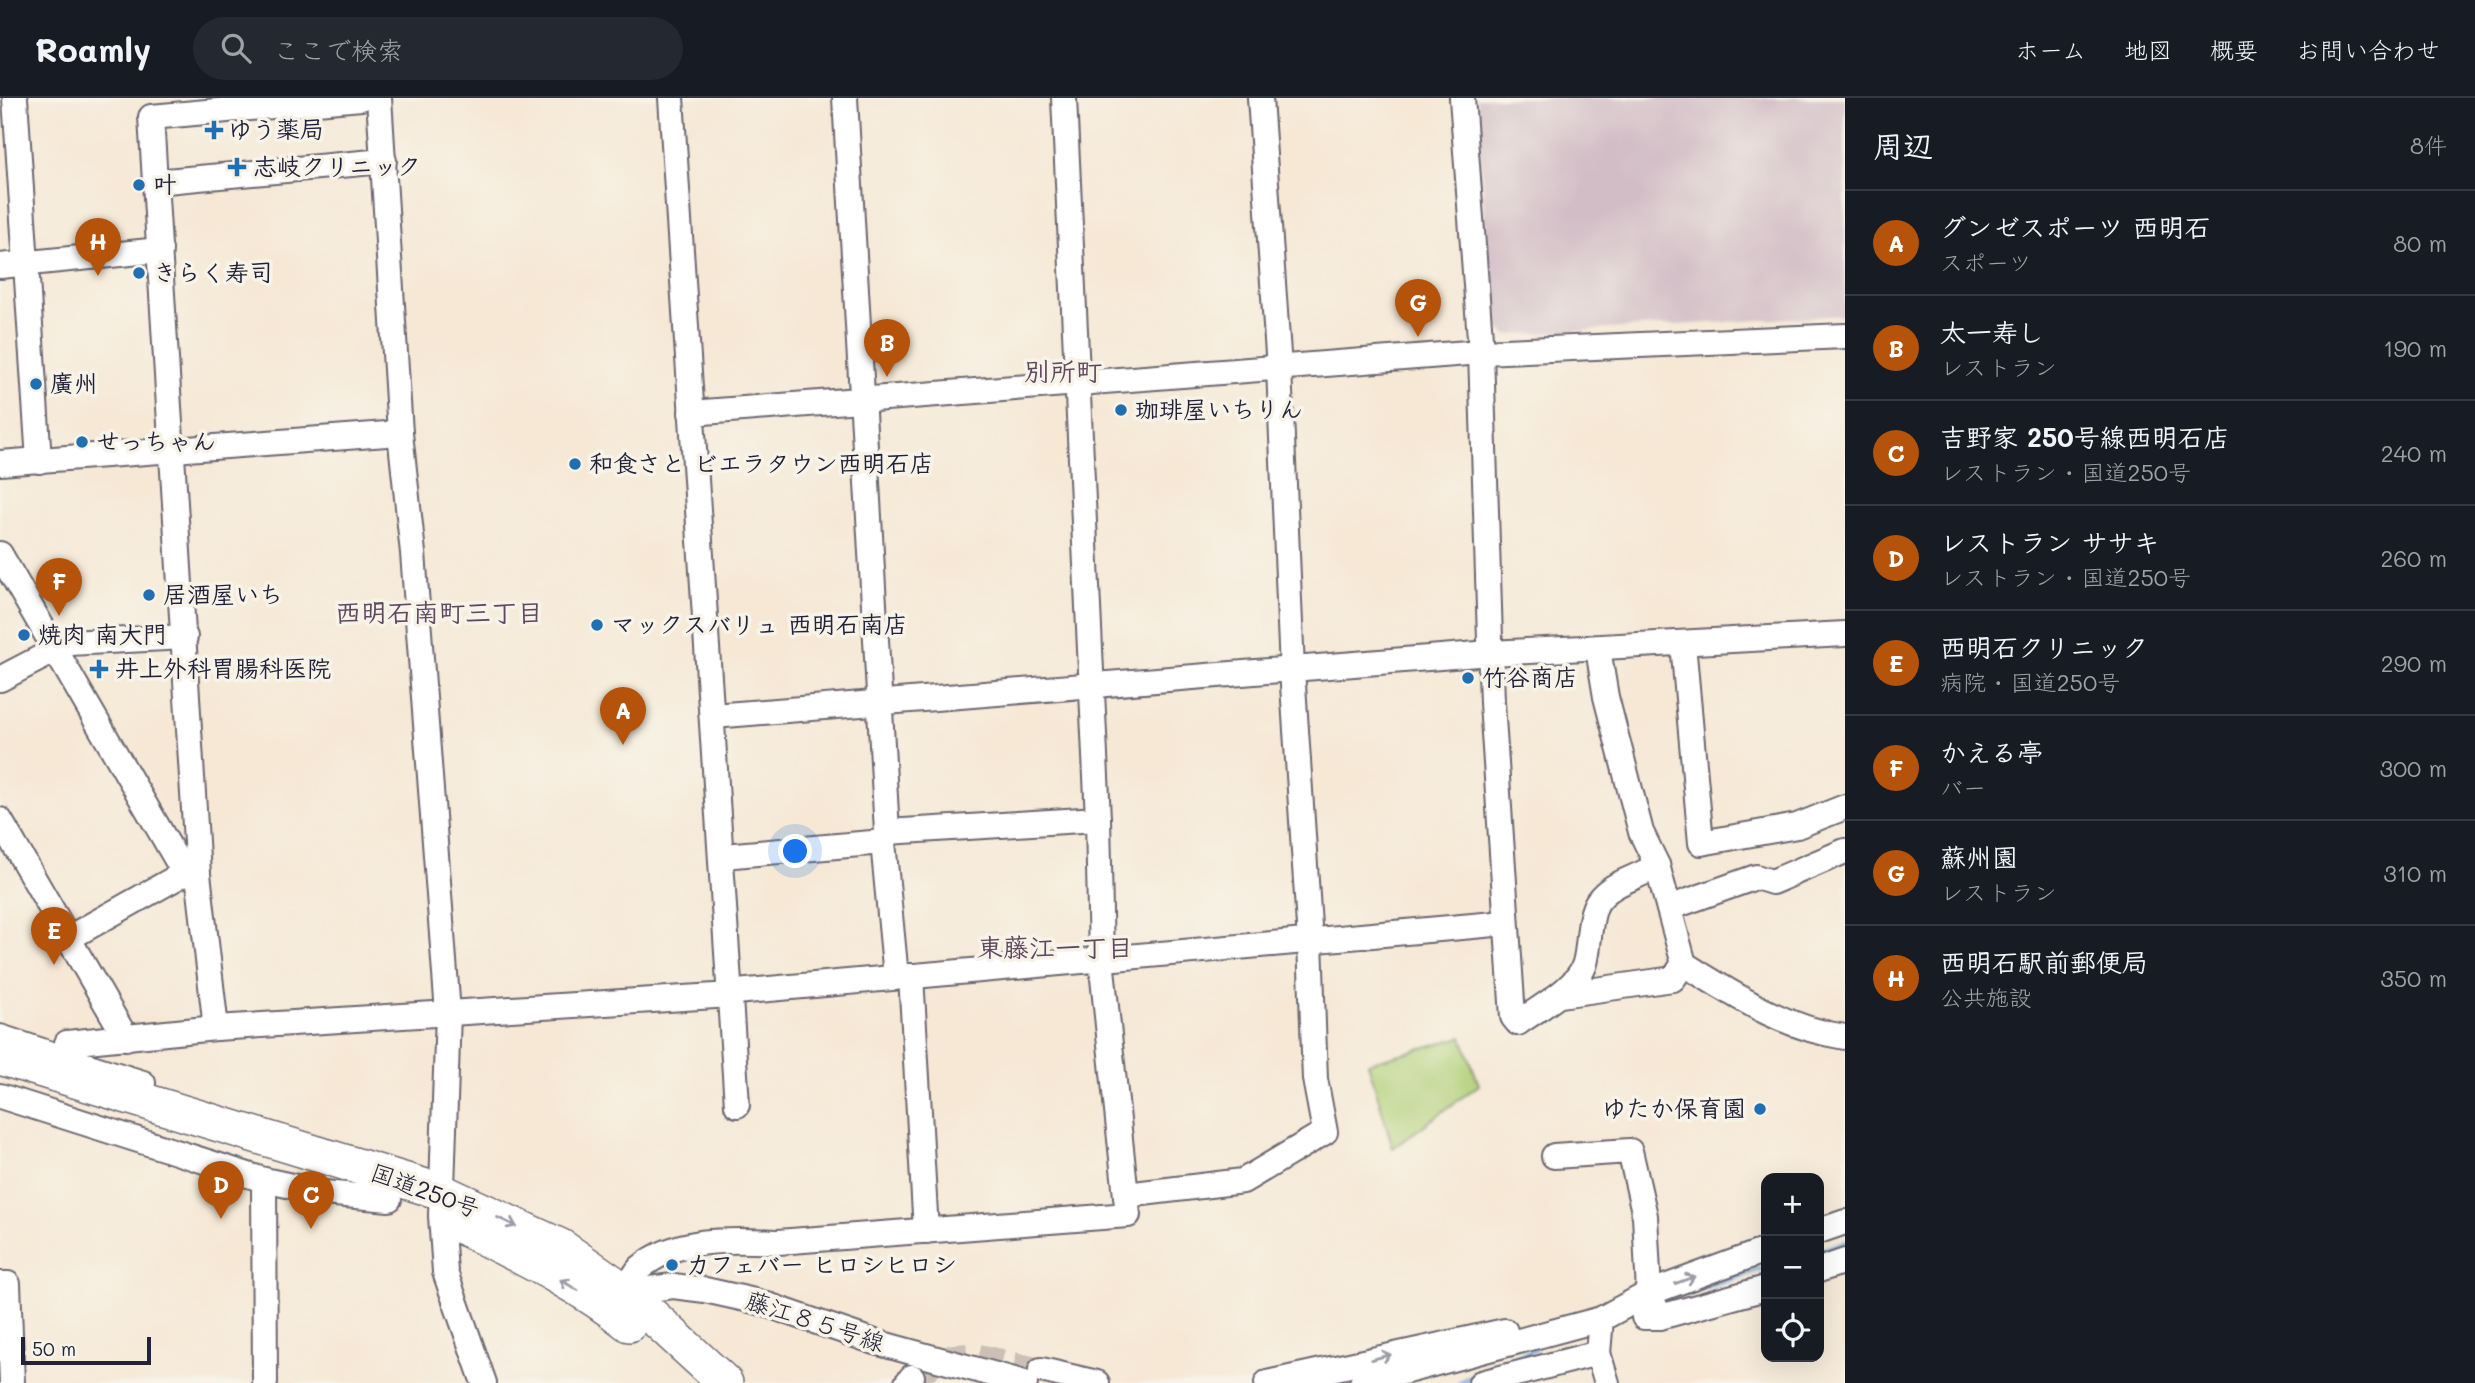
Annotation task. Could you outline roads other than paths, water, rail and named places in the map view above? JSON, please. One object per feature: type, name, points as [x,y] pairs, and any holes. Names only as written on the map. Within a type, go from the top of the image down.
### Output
[{"type":"highway","name":"国道250号","points":[[0,1057],[314,1153],[441,1204],[538,1266],[619,1301],[670,1344],[724,1383]]},
{"type":"highway","name":"国道250号","points":[[0,1081],[389,1199],[441,1204]]},
{"type":"highway","name":"国道250号","points":[[670,1344],[695,1383]]},
{"type":"street","points":[[15,98],[39,461]]},
{"type":"street","points":[[216,1028],[198,874],[151,117],[250,103],[361,98]]},
{"type":"street","points":[[379,98],[400,433],[413,553],[448,1013],[441,1204],[444,1272],[481,1382]]},
{"type":"street","points":[[671,98],[723,856],[737,1105]]},
{"type":"street","points":[[845,98],[885,837],[903,977],[926,1231]]},
{"type":"street","points":[[619,1301],[639,1269],[678,1246],[1128,1215],[1101,958],[1098,819],[1064,98]]},
{"type":"street","points":[[1126,1195],[1243,1181],[1325,1132],[1315,1079],[1310,941],[1292,670],[1279,368],[1260,98]]},
{"type":"street","points":[[1462,98],[1482,352],[1490,653],[1506,923],[1513,1017],[1518,1023],[1560,995],[1585,967],[1597,902],[1610,888],[1639,878],[1657,865]]},
{"type":"street","points":[[155,182],[384,161]]},
{"type":"street","points":[[0,266],[160,250]]},
{"type":"street","points":[[691,413],[1482,352],[1845,336]]},
{"type":"street","points":[[0,463],[400,433]]},
{"type":"street","points":[[0,554],[178,862],[198,874]]},
{"type":"street","points":[[713,716],[1490,653],[1845,634]]},
{"type":"street","points":[[0,679],[69,643],[185,637]]},
{"type":"street","points":[[1683,643],[1701,843],[1797,826],[1845,807]]},
{"type":"street","points":[[1598,649],[1601,673],[1641,832],[1657,865],[1684,964],[1763,1012],[1812,1032],[1845,1037]]},
{"type":"street","points":[[723,856],[885,837],[1098,819]]},
{"type":"street","points":[[0,820],[126,1038]]},
{"type":"street","points":[[1669,908],[1756,877],[1772,882],[1845,851]]},
{"type":"street","points":[[68,939],[181,875],[198,874]]},
{"type":"street","points":[[63,1058],[67,1043],[216,1028],[731,995],[736,992],[1101,958],[1506,923]]},
{"type":"street","points":[[1560,995],[1673,979],[1684,964]]},
{"type":"street","points":[[0,1037],[307,1134],[314,1153]]},
{"type":"street","points":[[0,1097],[264,1180],[324,1194],[389,1199]]},
{"type":"street","points":[[1554,1156],[1630,1151],[1646,1216],[1649,1293],[1660,1317]]},
{"type":"street","points":[[264,1180],[264,1383]]},
{"type":"street","points":[[1824,1229],[1845,1222]]},
{"type":"street","points":[[1362,1383],[1540,1338],[1601,1319],[1649,1293],[1761,1252]]},
{"type":"street","points":[[1824,1268],[1845,1261]]},
{"type":"street","points":[[0,1284],[8,1284],[12,1383]]},
{"type":"street","name":"藤江８５号線","points":[[619,1301],[673,1286],[705,1290],[759,1303],[875,1342],[1033,1377],[1097,1383]]},
{"type":"street","points":[[1601,1319],[1660,1317],[1761,1289]]},
{"type":"street","points":[[1601,1319],[1598,1353],[1607,1383]]},
{"type":"street","points":[[1267,1383],[1510,1329],[1540,1338]]},
{"type":"street","points":[[1481,1383],[1547,1373],[1598,1353]]},
{"type":"waterway","points":[[1824,1249],[1845,1242]]},
{"type":"waterway","points":[[1660,1302],[1761,1269]]},
{"type":"waterway","points":[[1460,1383],[1478,1372],[1536,1349]]},
{"type":"tunnel","points":[[912,1377],[953,1356],[974,1355],[1041,1370]]},
{"type":"place","name":"ゆう薬局","points":[[214,130]]},
{"type":"place","name":"志岐クリニック","points":[[237,167]]},
{"type":"place","name":"叶","points":[[139,185]]},
{"type":"place","name":"きらく寿司","points":[[139,273]]},
{"type":"place","name":"西明石駅前郵便局","points":[[98,276]]},
{"type":"place","name":"蘇州園","points":[[1418,337]]},
{"type":"place","name":"太一寿し","points":[[887,377]]},
{"type":"place","name":"廣州","points":[[36,384]]},
{"type":"place","name":"珈琲屋いちりん","points":[[1121,410]]},
{"type":"place","name":"せっちゃん","points":[[82,442]]},
{"type":"place","name":"和食さと ビエラタウン西明石店","points":[[575,464]]},
{"type":"place","name":"居酒屋いち","points":[[149,595]]},
{"type":"place","name":"かえる亭","points":[[59,616]]},
{"type":"place","name":"マックスバリュ 西明石南店","points":[[597,625]]},
{"type":"place","name":"焼肉 南大門","points":[[24,635]]},
{"type":"place","name":"井上外科胃腸科医院","points":[[99,669]]},
{"type":"place","name":"竹谷商店","points":[[1468,678]]},
{"type":"place","name":"グンゼスポーツ 西明石","points":[[623,745]]},
{"type":"place","name":"西明石クリニック","points":[[54,965]]},
{"type":"place","name":"ゆたか保育園","points":[[1760,1109]]},
{"type":"place","name":"レストラン ササキ","points":[[221,1219]]},
{"type":"place","name":"吉野家 250号線西明石店","points":[[311,1229]]},
{"type":"place","name":"カフェバー ヒロシヒロシ","points":[[672,1265]]},
{"type":"district","name":"別所町","points":[[1063,372]]},
{"type":"district","name":"西明石南町三丁目","points":[[439,613]]},
{"type":"district","name":"東藤江一丁目","points":[[1055,948]]}]
